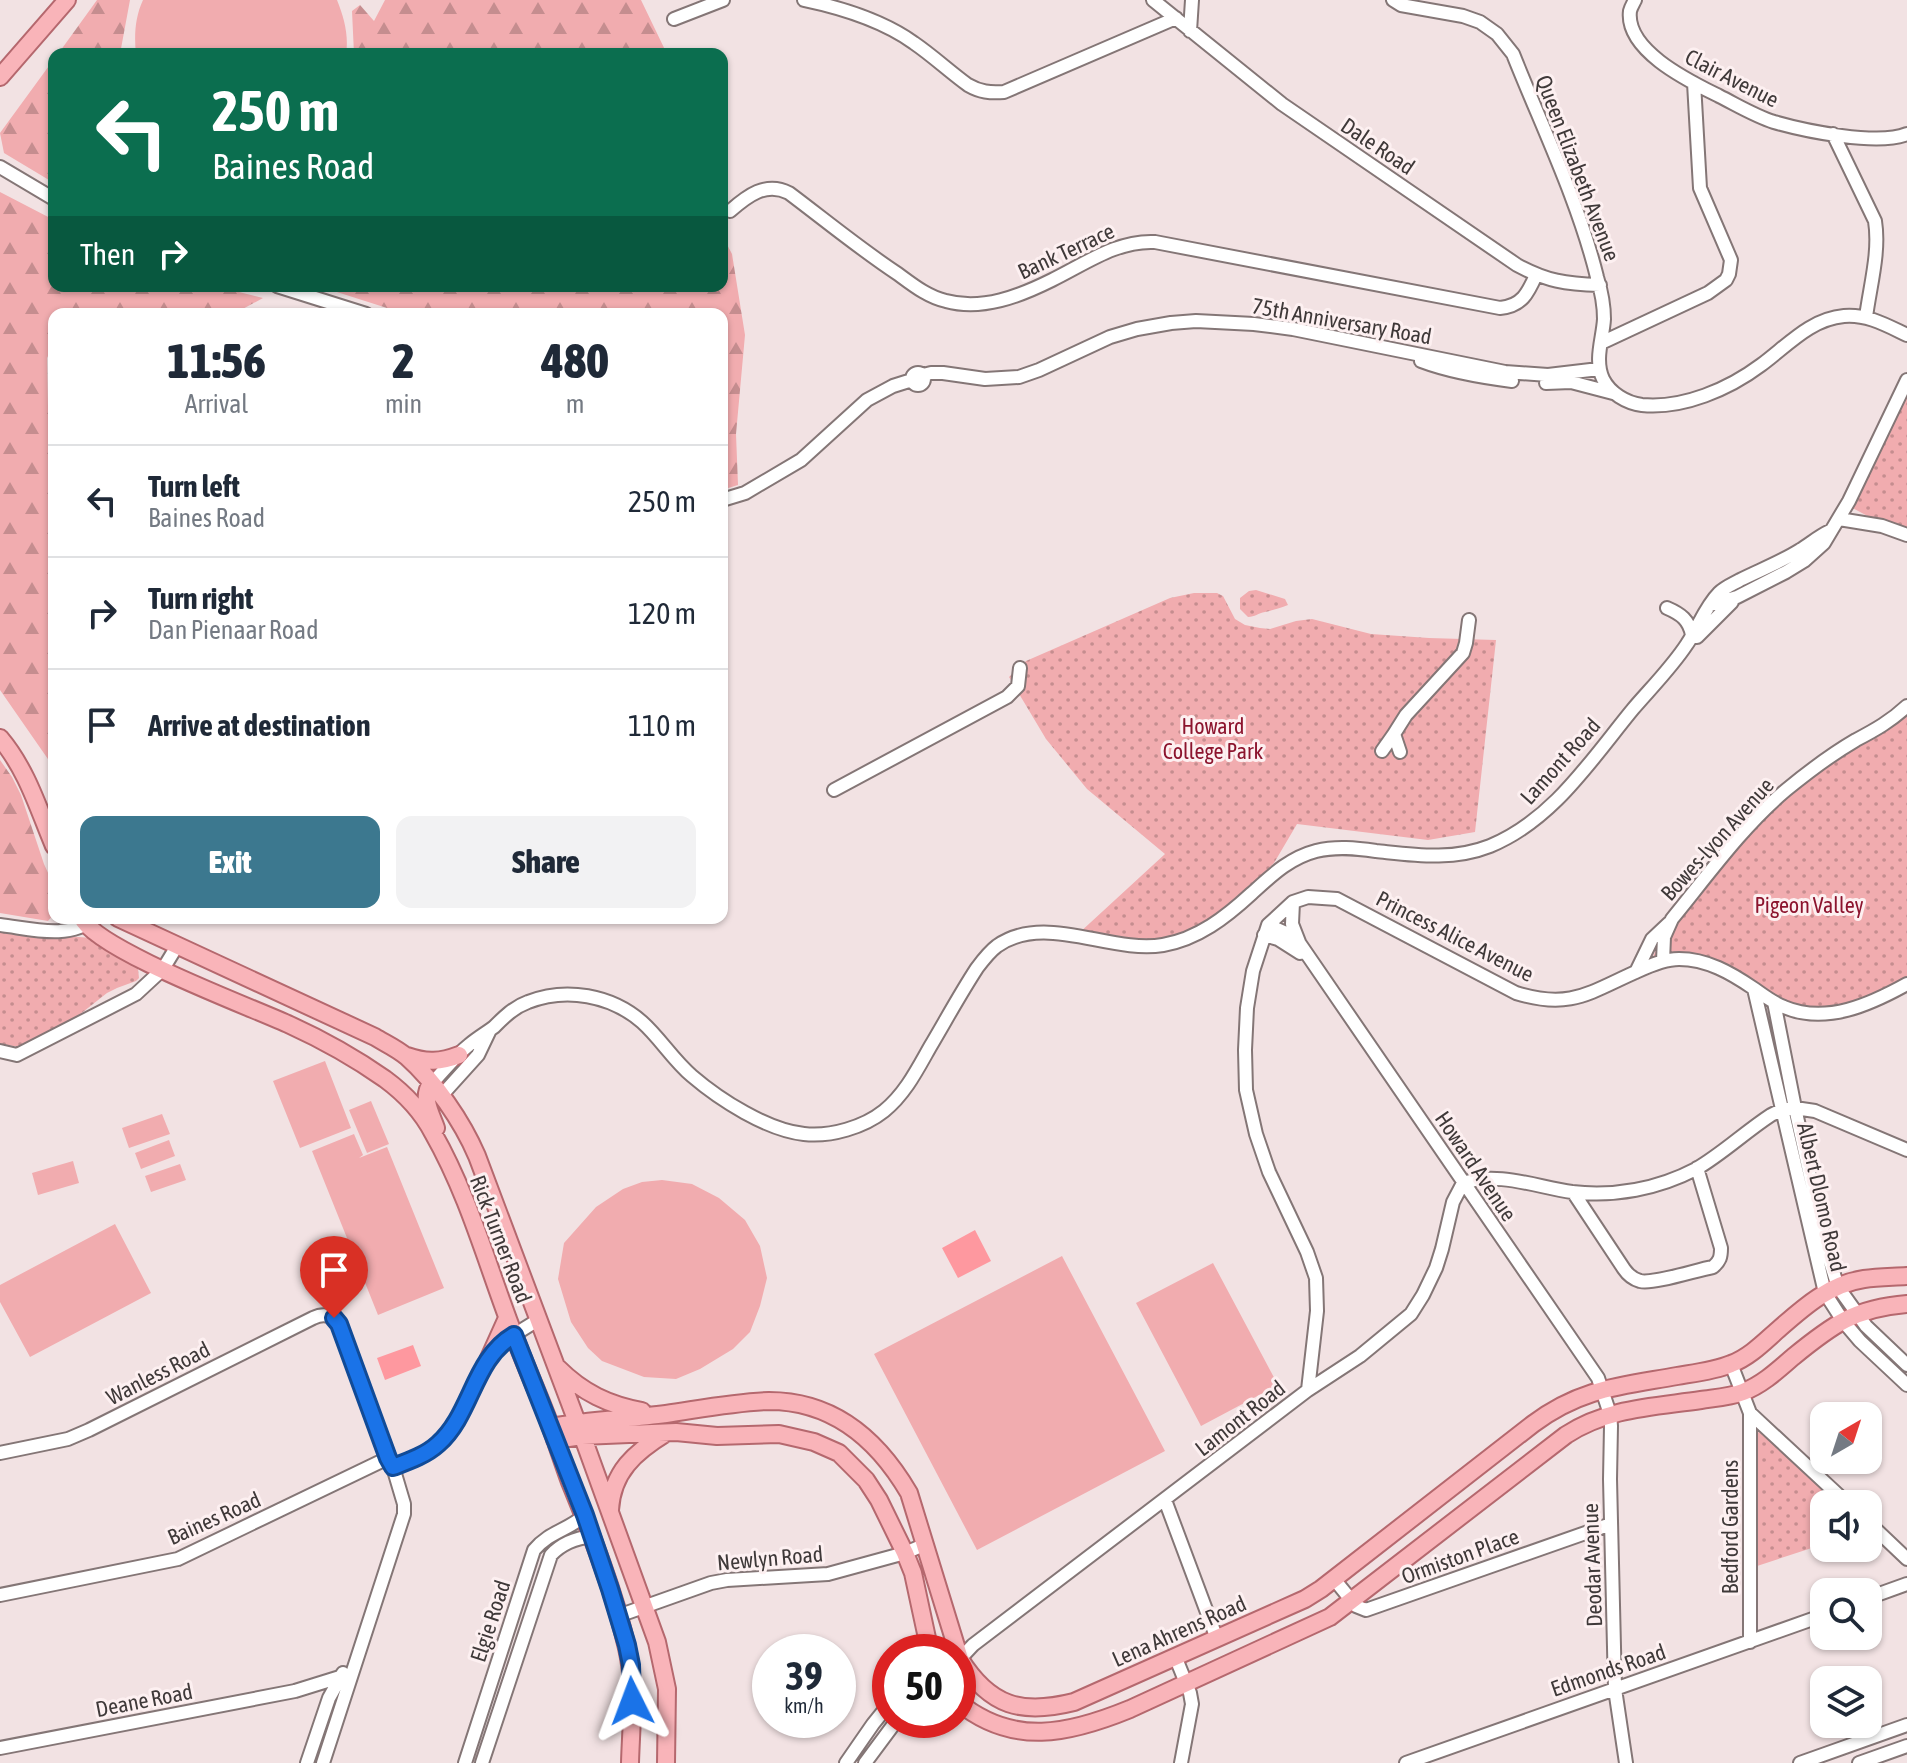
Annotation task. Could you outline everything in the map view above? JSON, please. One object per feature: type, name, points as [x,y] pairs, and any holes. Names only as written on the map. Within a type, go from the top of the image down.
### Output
[{"type":"main road","points":[[0,77],[67,0]]},
{"type":"main road","points":[[0,738],[23,770],[48,830]]},
{"type":"main road","name":"Rick Turner Road","points":[[91,924],[110,943],[330,1045],[393,1085],[431,1129],[470,1213],[507,1318],[585,1515],[618,1616],[627,1645],[632,1685],[630,1763]]},
{"type":"main road","name":"Rick Turner Road","points":[[131,924],[364,1032],[406,1055],[469,1137],[657,1642],[668,1707],[666,1763]]},
{"type":"main road","points":[[406,1055],[429,1061],[459,1055]]},
{"type":"main road","points":[[393,1085],[433,1092],[444,1152]]},
{"type":"main road","name":"Lena Ahrens Road","points":[[976,1680],[984,1689],[1014,1705],[1032,1709],[1074,1702],[1305,1599],[1551,1410],[1581,1395],[1731,1364],[1749,1355],[1808,1304],[1831,1290],[1864,1279],[1907,1276]]},
{"type":"main road","points":[[976,1716],[1002,1728],[1048,1733],[1101,1721],[1186,1684],[1330,1617],[1584,1423],[1610,1414],[1742,1392],[1774,1373],[1828,1329],[1886,1306],[1907,1304]]},
{"type":"main road","points":[[489,1358],[507,1318]]},
{"type":"main road","points":[[555,1364],[570,1380],[602,1400],[660,1415]]},
{"type":"main road","name":"Lena Ahrens Road","points":[[553,1434],[660,1415],[769,1401],[830,1414],[864,1435],[899,1475],[909,1493],[954,1634]]},
{"type":"main road","points":[[706,1409],[708,1435]]},
{"type":"main road","name":"Lena Ahrens Road","points":[[580,1429],[708,1435],[779,1434],[814,1442],[839,1453],[866,1480],[905,1553],[913,1573],[926,1634]]},
{"type":"main road","points":[[610,1513],[614,1487],[624,1466],[640,1450],[667,1432]]},
{"type":"main road","points":[[1457,1483],[1474,1506]]},
{"type":"street","points":[[674,19],[723,0]]},
{"type":"street","points":[[804,0],[832,6],[883,25],[915,43],[968,85],[991,93],[1004,92],[1176,18]]},
{"type":"street","name":"Dale Road","points":[[1153,0],[1282,104],[1517,265],[1536,275],[1568,284],[1600,285]]},
{"type":"street","points":[[1190,31],[1192,0]]},
{"type":"street","name":"Queen Elizabeth Avenue","points":[[1393,0],[1401,5],[1480,22],[1497,34],[1513,54],[1574,203],[1600,285],[1604,321],[1599,369]]},
{"type":"street","name":"Clair Avenue","points":[[1635,0],[1630,12],[1637,37],[1659,63],[1694,83],[1772,121],[1833,134],[1889,139],[1907,134]]},
{"type":"street","points":[[1601,343],[1708,293],[1726,280],[1729,274],[1731,260],[1700,188],[1694,83]]},
{"type":"street","points":[[1833,134],[1875,221],[1876,249],[1866,317]]},
{"type":"street","points":[[0,167],[48,195]]},
{"type":"street","name":"Bank Terrace","points":[[730,211],[743,199],[761,190],[780,189],[914,286],[932,297],[961,304],[1020,295],[1115,248],[1143,241],[1500,308],[1518,304],[1536,275]]},
{"type":"street","points":[[296,292],[347,308]]},
{"type":"street","points":[[1394,351],[1477,377],[1533,383],[1571,382],[1613,393],[1641,405],[1670,404],[1725,387],[1760,367],[1802,333],[1821,322],[1845,316],[1866,317],[1907,335]]},
{"type":"street","name":"75th Anniversary Road","points":[[728,498],[745,493],[801,460],[867,400],[893,386],[932,379],[943,373],[985,379],[1019,377],[1110,337],[1171,323],[1196,321],[1293,329],[1505,372],[1548,375],[1599,369]]},
{"type":"street","points":[[1599,369],[1613,393]]},
{"type":"street","points":[[1710,605],[1737,597],[1804,561],[1824,543],[1839,519],[1907,380]]},
{"type":"street","points":[[1839,519],[1882,526],[1907,535]]},
{"type":"street","name":"Lamont Road","points":[[491,1029],[509,1012],[526,1002],[544,997],[573,993],[605,1001],[640,1021],[690,1075],[739,1108],[788,1131],[825,1134],[843,1130],[884,1111],[908,1086],[977,968],[991,951],[1006,940],[1032,933],[1055,933],[1132,946],[1166,945],[1199,933],[1217,922],[1287,863],[1317,850],[1350,848],[1428,857],[1446,856],[1489,846],[1517,832],[1557,801],[1690,639],[1723,589],[1800,550],[1830,531]]},
{"type":"street","name":"Lamont Road","points":[[1690,639],[1695,639],[1737,597]]},
{"type":"street","points":[[1667,608],[1678,613],[1689,624],[1690,639]]},
{"type":"street","points":[[1382,751],[1406,715],[1463,653],[1469,620]]},
{"type":"street","points":[[834,790],[1007,697],[1018,686],[1020,668]]},
{"type":"street","name":"Bowes-lyon Avenue","points":[[1663,961],[1664,937],[1669,923],[1758,815],[1818,765],[1878,729],[1907,706]]},
{"type":"street","points":[[1394,734],[1400,752]]},
{"type":"street","name":"Princess Alice Avenue","points":[[1293,902],[1308,897],[1337,899],[1516,993],[1552,1001],[1596,992],[1636,972],[1675,959],[1709,964],[1774,1002],[1799,1012],[1818,1014],[1845,1011],[1906,987]]},
{"type":"street","points":[[1266,930],[1293,902]]},
{"type":"street","name":"Howard Avenue","points":[[1293,902],[1292,924],[1300,944],[1598,1378],[1610,1414]]},
{"type":"street","points":[[1636,972],[1652,939],[1669,923]]},
{"type":"street","points":[[0,925],[62,932],[76,930],[84,924]]},
{"type":"street","name":"Lamont Road","points":[[976,1639],[1308,1390],[1317,1311],[1316,1278],[1269,1172],[1246,1090],[1247,1008],[1253,971],[1266,930]]},
{"type":"street","name":"Howard Avenue","points":[[1266,930],[1286,933],[1300,944]]},
{"type":"street","name":"Howard Avenue","points":[[1266,930],[1314,966]]},
{"type":"street","points":[[0,1063],[136,994],[163,969],[177,946]]},
{"type":"street","name":"Albert Dlomo Road","points":[[1754,989],[1781,1110],[1831,1290],[1850,1318],[1860,1341],[1907,1385]]},
{"type":"street","name":"Albert Dlomo Road","points":[[1774,1002],[1827,1252],[1831,1290]]},
{"type":"street","points":[[433,1092],[459,1055],[491,1029]]},
{"type":"street","points":[[433,1092],[478,1055],[491,1029]]},
{"type":"street","points":[[0,1051],[17,1055]]},
{"type":"street","points":[[1308,1390],[1360,1356],[1411,1314],[1436,1268],[1453,1202],[1463,1183],[1495,1179],[1573,1192],[1608,1194],[1646,1188],[1697,1168],[1765,1119],[1781,1110],[1795,1108],[1815,1111],[1907,1150]]},
{"type":"street","points":[[1573,1192],[1630,1277],[1650,1281],[1713,1267],[1719,1262],[1721,1248],[1697,1168]]},
{"type":"street","name":"Wanless Road","points":[[0,1453],[68,1439],[319,1315],[328,1315],[339,1324],[390,1462]]},
{"type":"street","name":"Albert Dlomo Road","points":[[1850,1318],[1866,1326],[1907,1365]]},
{"type":"street","name":"Baines Road","points":[[0,1595],[178,1559],[390,1462],[425,1453],[447,1435],[489,1358],[500,1345],[538,1320]]},
{"type":"street","name":"Bedford Gardens","points":[[1731,1364],[1750,1413],[1750,1642]]},
{"type":"street","name":"Bedford Gardens","points":[[1750,1413],[1833,1490]]},
{"type":"street","name":"Deodar Avenue","points":[[1610,1414],[1615,1689],[1626,1763]]},
{"type":"street","points":[[323,1763],[404,1514],[404,1504],[390,1462]]},
{"type":"street","points":[[1165,1500],[1217,1639]]},
{"type":"street","name":"Elgie Road","points":[[465,1763],[534,1550],[551,1534],[576,1523],[585,1515]]},
{"type":"street","name":"Ormiston Place","points":[[1351,1601],[1366,1610],[1378,1607],[1611,1524]]},
{"type":"street","points":[[1882,1535],[1907,1559]]},
{"type":"street","name":"Elgie Road","points":[[482,1763],[551,1555],[558,1547],[592,1536]]},
{"type":"street","name":"Newlyn Road","points":[[618,1616],[711,1583],[828,1574],[905,1553],[926,1544]]},
{"type":"street","points":[[1334,1579],[1351,1601]]},
{"type":"street","points":[[1882,1593],[1907,1584]]},
{"type":"street","points":[[520,1591],[537,1596]]},
{"type":"street","name":"Edmonds Road","points":[[1406,1763],[1810,1620]]},
{"type":"street","points":[[307,1763],[329,1698],[363,1644]]},
{"type":"street","points":[[1175,1656],[1192,1704],[1181,1763]]},
{"type":"street","name":"Deane Road","points":[[0,1748],[295,1691],[340,1677]]},
{"type":"street","name":"Deane Road","points":[[295,1691],[342,1703]]},
{"type":"street","points":[[846,1763],[872,1725]]},
{"type":"street","points":[[1800,1763],[1907,1725]]},
{"type":"street","points":[[865,1763],[884,1738]]},
{"type":"street","points":[[1859,1763],[1907,1746]]},
{"type":"green space","points":[[97,0],[130,0],[121,48],[62,48]]},
{"type":"green space","points":[[143,0],[337,0],[345,27],[346,48],[136,48],[138,13]]},
{"type":"green space","points":[[385,0],[641,0],[664,48],[354,48],[352,11],[360,5],[374,21]]},
{"type":"green space","points":[[48,67],[48,179],[4,153],[0,133]]},
{"type":"green space","points":[[0,192],[48,217],[48,292],[239,292],[263,298],[245,308],[48,308],[48,759],[0,690]]},
{"type":"green space","points":[[728,246],[732,254],[745,335],[736,434],[738,485],[728,488],[728,308],[387,308],[337,292],[728,292]]},
{"type":"green space","points":[[1907,377],[1907,537],[1845,504]]},
{"type":"green space","points":[[1256,590],[1285,599],[1288,605],[1248,617],[1240,609],[1240,598]]},
{"type":"green space","name":"Howard College Park","points":[[1194,593],[1223,596],[1235,619],[1260,628],[1270,629],[1312,619],[1371,634],[1496,640],[1475,832],[1428,840],[1297,824],[1274,863],[1229,908],[1195,928],[1162,940],[1108,940],[1078,934],[1165,854],[1087,789],[1046,739],[1009,677],[1026,661],[1170,598]]},
{"type":"green space","name":"Pigeon Valley","points":[[1907,704],[1907,981],[1845,1007],[1805,1008],[1774,1002],[1714,965],[1651,962],[1666,923],[1757,815]]},
{"type":"green space","points":[[0,760],[21,795],[48,873],[48,921],[0,913]]},
{"type":"green space","points":[[0,931],[92,938],[100,946],[135,965],[139,978],[107,993],[74,1019],[30,1043],[20,1047],[0,1044]]},
{"type":"green space","points":[[325,1061],[351,1128],[300,1148],[273,1081]]},
{"type":"green space","points":[[371,1101],[389,1144],[367,1153],[349,1110]]},
{"type":"green space","points":[[162,1114],[170,1134],[129,1148],[122,1128]]},
{"type":"green space","points":[[354,1134],[363,1155],[359,1158],[387,1147],[444,1288],[378,1315],[312,1151]]},
{"type":"green space","points":[[169,1140],[175,1156],[141,1169],[135,1153]]},
{"type":"green space","points":[[73,1161],[79,1183],[38,1195],[32,1173]]},
{"type":"green space","points":[[180,1164],[186,1180],[151,1192],[145,1176]]},
{"type":"green space","points":[[662,1180],[692,1184],[719,1198],[745,1220],[760,1246],[767,1278],[750,1332],[733,1349],[676,1379],[644,1377],[602,1361],[588,1348],[571,1322],[558,1279],[564,1243],[596,1207],[623,1189],[642,1182]]},
{"type":"green space","points":[[115,1224],[151,1293],[30,1357],[0,1302],[0,1285]]},
{"type":"green space","points":[[1062,1256],[1165,1451],[977,1550],[874,1354]]},
{"type":"green space","points":[[1213,1263],[1278,1385],[1201,1426],[1136,1303]]},
{"type":"green space","points":[[1759,1432],[1767,1437],[1823,1490],[1810,1490],[1810,1549],[1751,1568],[1755,1434]]},
{"type":"shaded area","points":[[975,1230],[991,1261],[958,1278],[942,1248]]},
{"type":"shaded area","points":[[413,1345],[421,1366],[385,1380],[377,1358]]},
{"type":"route","points":[[334,1318],[339,1324],[393,1467],[425,1453],[447,1435],[489,1358],[506,1339],[514,1335],[585,1515],[610,1589],[631,1665],[632,1701]]}]
